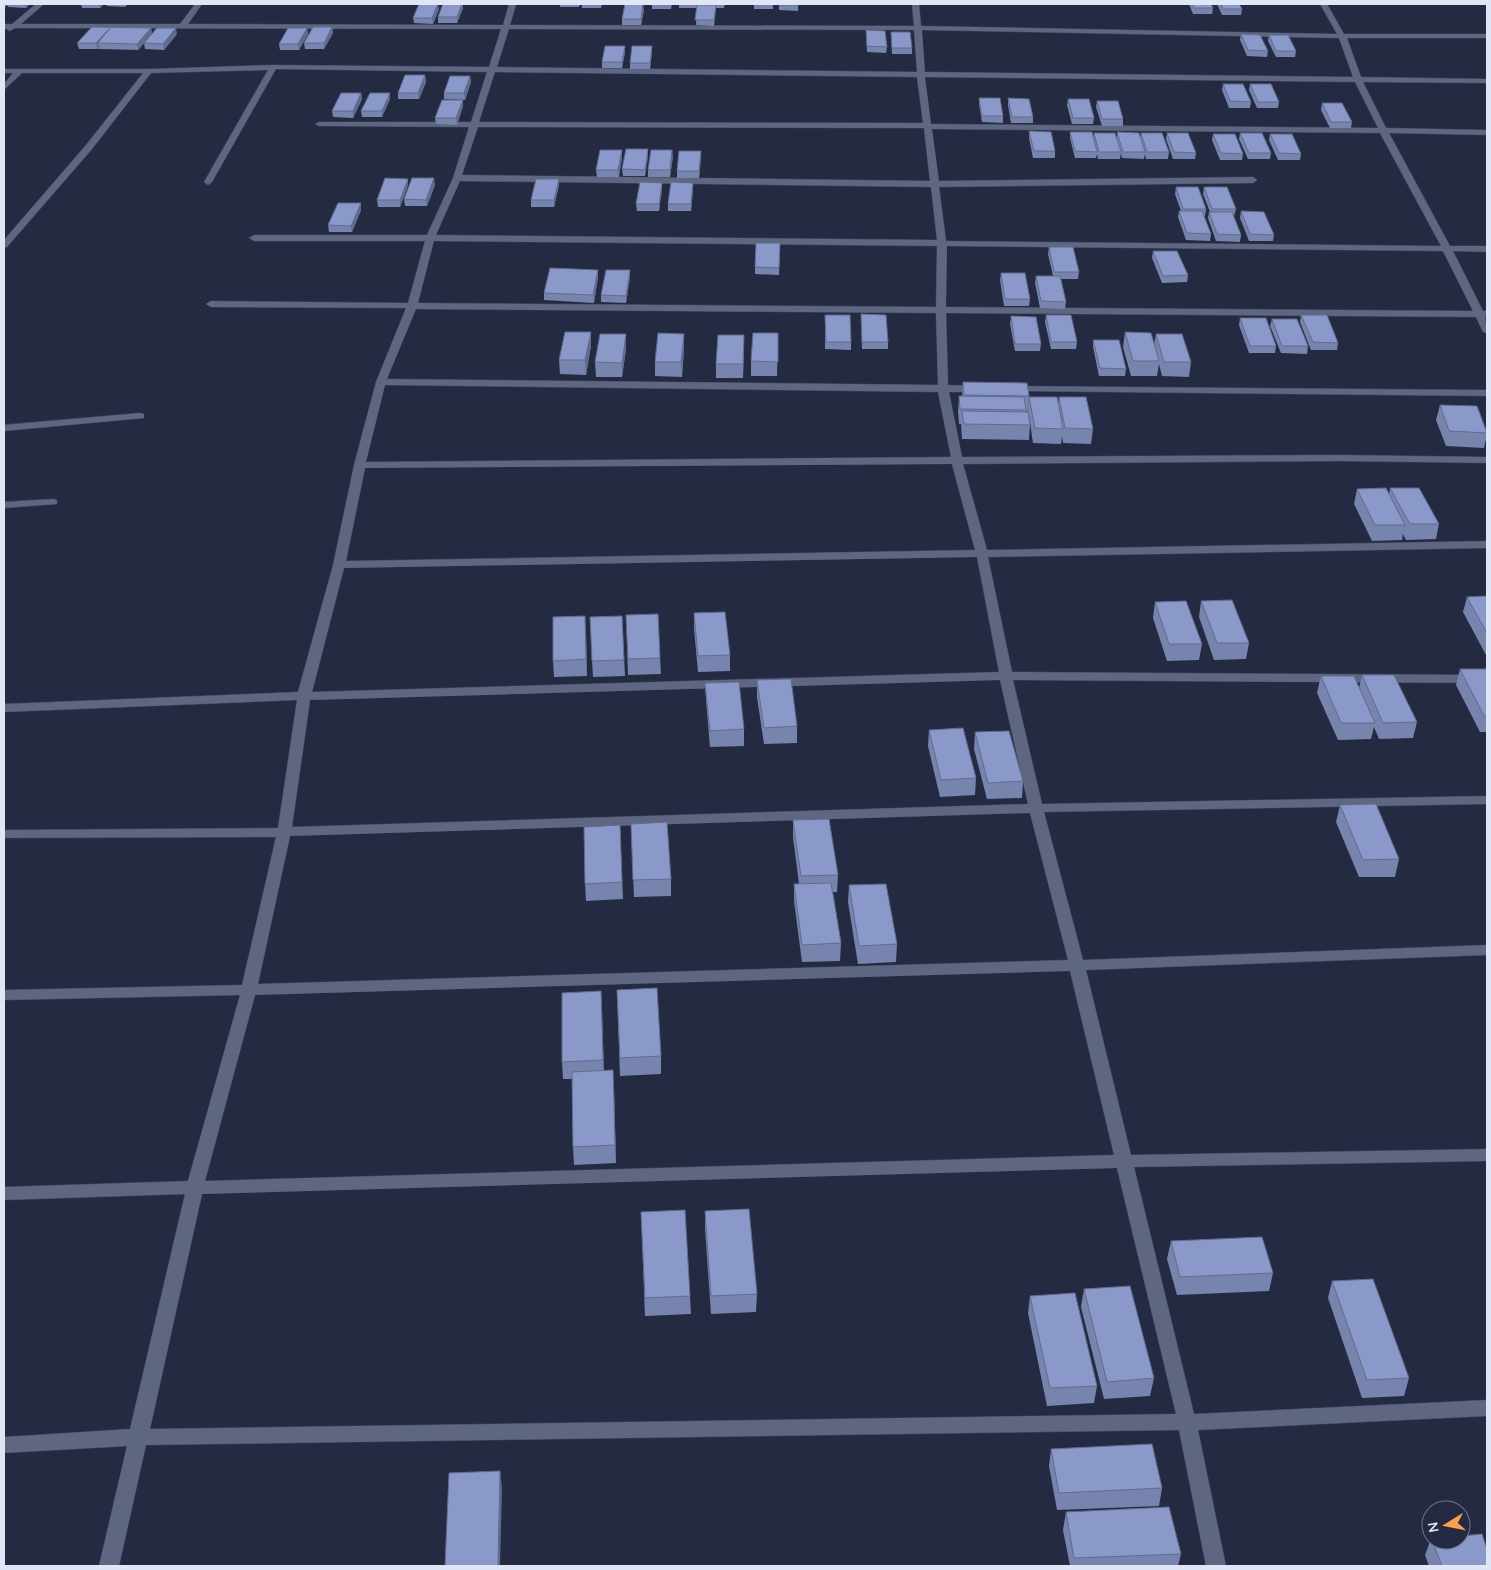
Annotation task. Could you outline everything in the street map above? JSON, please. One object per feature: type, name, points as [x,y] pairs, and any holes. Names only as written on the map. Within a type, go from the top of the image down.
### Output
[{"type":"street","points":[[4,34],[40,4]]},
{"type":"street","points":[[182,27],[199,4]]},
{"type":"street","points":[[109,1566],[195,1187],[249,990],[284,832],[304,696],[339,565],[360,465],[381,382],[412,306],[430,238],[457,178],[513,4]]},
{"type":"street","points":[[916,4],[921,74],[942,243],[940,311],[943,388],[957,462],[982,554],[1006,676],[1036,808],[1077,966],[1187,1422],[1216,1566]]},
{"type":"street","points":[[1324,4],[1342,36],[1358,79],[1383,131],[1482,314],[1487,330]]},
{"type":"street","points":[[4,26],[919,28],[1342,36],[1487,36]]},
{"type":"street","points":[[208,182],[274,67]]},
{"type":"street","points":[[4,71],[149,71],[274,67],[1487,81]]},
{"type":"street","points":[[4,88],[20,71]]},
{"type":"street","points":[[4,245],[88,147],[149,71]]},
{"type":"street","points":[[319,124],[928,126],[1487,132]]},
{"type":"street","points":[[457,178],[935,184],[1253,180]]},
{"type":"street","points":[[254,238],[430,238],[1487,249]]},
{"type":"street","points":[[211,304],[1482,314]]},
{"type":"street","points":[[381,382],[1487,393]]},
{"type":"street","points":[[4,428],[140,416]]},
{"type":"street","points":[[360,465],[1340,458],[1487,460]]},
{"type":"street","points":[[4,505],[53,502]]},
{"type":"street","points":[[339,565],[1487,544]]},
{"type":"street","points":[[4,708],[304,696],[1006,676],[1487,679]]},
{"type":"street","points":[[4,834],[284,832],[1036,808],[1487,800]]},
{"type":"street","points":[[4,995],[249,990],[1077,966],[1487,950]]},
{"type":"street","points":[[4,1193],[1123,1161],[1487,1155]]},
{"type":"street","points":[[4,1445],[139,1437],[1187,1422],[1487,1408]]},
{"type":"building","points":[[419,4],[438,4],[432,18],[413,18]]},
{"type":"building","points":[[443,4],[462,4],[457,17],[438,17]]},
{"type":"building","points":[[625,4],[643,4],[641,19],[622,19]]},
{"type":"building","points":[[798,4],[798,5],[779,5]]},
{"type":"building","points":[[1192,4],[1211,4],[1213,8],[1194,8]]},
{"type":"building","points":[[1221,4],[1239,4],[1242,9],[1223,9]]},
{"type":"building","points":[[697,5],[716,5],[714,20],[695,20]]},
{"type":"building","points":[[92,27],[151,28],[137,44],[98,43],[110,28],[96,43],[77,43]]},
{"type":"building","points":[[313,27],[332,27],[324,43],[304,43]]},
{"type":"building","points":[[157,28],[176,28],[163,44],[144,43]]},
{"type":"building","points":[[288,28],[307,28],[298,44],[279,44]]},
{"type":"building","points":[[866,30],[885,31],[887,47],[867,46]]},
{"type":"building","points":[[891,32],[910,32],[912,48],[892,48]]},
{"type":"building","points":[[1241,34],[1260,35],[1268,51],[1248,50]]},
{"type":"building","points":[[1269,35],[1288,35],[1296,51],[1276,51]]},
{"type":"building","points":[[605,46],[625,46],[622,62],[602,62]]},
{"type":"building","points":[[632,46],[652,46],[650,63],[630,63]]},
{"type":"building","points":[[405,75],[425,75],[418,93],[398,93]]},
{"type":"building","points":[[450,76],[470,76],[464,93],[444,93]]},
{"type":"building","points":[[1223,84],[1243,84],[1251,102],[1230,101]]},
{"type":"building","points":[[1250,84],[1271,84],[1279,102],[1258,102]]},
{"type":"building","points":[[341,93],[361,93],[353,111],[332,111]]},
{"type":"building","points":[[370,93],[390,93],[382,111],[361,111]]},
{"type":"building","points":[[979,98],[1000,98],[1003,116],[982,116]]},
{"type":"building","points":[[1008,98],[1029,99],[1033,117],[1012,117]]},
{"type":"building","points":[[1068,99],[1089,99],[1094,118],[1073,118]]},
{"type":"building","points":[[442,100],[463,100],[456,118],[435,118]]},
{"type":"building","points":[[1097,101],[1118,101],[1123,119],[1102,119]]},
{"type":"building","points":[[1322,103],[1342,103],[1352,122],[1331,122]]},
{"type":"building","points":[[1029,131],[1051,132],[1055,151],[1034,151]]},
{"type":"building","points":[[1070,132],[1092,132],[1097,152],[1075,151]]},
{"type":"building","points":[[1117,132],[1139,133],[1145,152],[1123,152]]},
{"type":"building","points":[[1094,133],[1115,133],[1121,152],[1099,152]]},
{"type":"building","points":[[1141,133],[1162,133],[1169,152],[1147,152]]},
{"type":"building","points":[[1167,133],[1188,133],[1196,153],[1174,152]]},
{"type":"building","points":[[1240,133],[1262,133],[1271,153],[1249,153]]},
{"type":"building","points":[[1213,134],[1235,134],[1243,154],[1221,153]]},
{"type":"building","points":[[1270,134],[1292,134],[1301,154],[1279,153]]},
{"type":"building","points":[[626,149],[648,149],[645,170],[622,169]]},
{"type":"building","points":[[600,150],[622,150],[618,170],[596,170]]},
{"type":"building","points":[[651,150],[672,150],[670,170],[648,170]]},
{"type":"building","points":[[679,151],[701,151],[699,171],[677,171]]},
{"type":"building","points":[[385,178],[408,179],[400,200],[377,200]]},
{"type":"building","points":[[412,178],[434,178],[426,200],[404,199]]},
{"type":"building","points":[[536,179],[559,179],[554,200],[531,200]]},
{"type":"building","points":[[640,182],[662,183],[659,204],[636,204]]},
{"type":"building","points":[[671,182],[693,183],[691,204],[668,204]]},
{"type":"building","points":[[1176,187],[1198,187],[1206,209],[1183,209]]},
{"type":"building","points":[[1204,187],[1227,187],[1236,209],[1212,209]]},
{"type":"building","points":[[338,203],[361,203],[351,226],[328,225]]},
{"type":"building","points":[[1179,211],[1202,211],[1211,234],[1187,233]]},
{"type":"building","points":[[1241,211],[1264,212],[1274,235],[1250,234]]},
{"type":"building","points":[[1209,212],[1232,212],[1241,235],[1217,234]]},
{"type":"building","points":[[756,243],[780,243],[779,268],[755,267]]},
{"type":"building","points":[[1049,247],[1073,247],[1079,272],[1054,272]]},
{"type":"building","points":[[1153,251],[1177,251],[1188,275],[1163,276]]},
{"type":"building","points":[[550,268],[598,270],[593,295],[544,293]]},
{"type":"building","points":[[606,270],[630,270],[626,296],[601,295]]},
{"type":"building","points":[[1001,273],[1025,273],[1030,299],[1005,299]]},
{"type":"building","points":[[1036,276],[1060,276],[1066,302],[1041,301]]},
{"type":"building","points":[[861,314],[886,315],[888,342],[862,342]]},
{"type":"building","points":[[825,315],[850,315],[851,342],[826,342]]},
{"type":"building","points":[[1046,315],[1071,315],[1077,342],[1051,342]]},
{"type":"building","points":[[1301,315],[1327,315],[1338,343],[1313,342]]},
{"type":"building","points":[[1011,316],[1036,317],[1041,344],[1015,344]]},
{"type":"building","points":[[1240,318],[1266,318],[1276,346],[1250,346]]},
{"type":"building","points":[[1272,319],[1297,319],[1308,346],[1282,346]]},
{"type":"building","points":[[565,332],[591,332],[585,360],[559,360]]},
{"type":"building","points":[[1125,332],[1151,333],[1159,361],[1133,361]]},
{"type":"building","points":[[658,333],[684,334],[681,362],[655,362]]},
{"type":"building","points":[[753,333],[778,333],[778,362],[751,361]]},
{"type":"building","points":[[600,334],[626,334],[622,363],[595,362]]},
{"type":"building","points":[[1156,334],[1182,334],[1191,362],[1164,362]]},
{"type":"building","points":[[718,335],[744,335],[743,364],[716,364]]},
{"type":"building","points":[[1093,340],[1119,340],[1126,369],[1100,368]]},
{"type":"building","points":[[963,382],[1027,383],[1029,396],[964,395]]},
{"type":"building","points":[[959,396],[1024,397],[1026,410],[960,409]]},
{"type":"building","points":[[1029,397],[1057,397],[1063,429],[1035,428]]},
{"type":"building","points":[[1059,397],[1086,397],[1093,429],[1065,428]]},
{"type":"building","points":[[1440,405],[1477,406],[1487,433],[1449,431]]},
{"type":"building","points":[[962,411],[1028,412],[1030,425],[964,424]]},
{"type":"building","points":[[1386,488],[1405,525],[1375,525],[1357,489]]},
{"type":"building","points":[[1390,488],[1419,488],[1439,524],[1410,524]]},
{"type":"building","points":[[1487,596],[1487,633],[1467,597]]},
{"type":"building","points":[[1232,600],[1249,643],[1217,643],[1201,601]]},
{"type":"building","points":[[1186,601],[1202,644],[1169,644],[1155,602]]},
{"type":"building","points":[[725,612],[730,655],[698,656],[694,613]]},
{"type":"building","points":[[658,614],[660,658],[628,659],[626,615]]},
{"type":"building","points":[[585,616],[586,659],[553,661],[553,617]]},
{"type":"building","points":[[622,616],[624,660],[592,661],[590,617]]},
{"type":"building","points":[[1460,669],[1487,669],[1487,716],[1484,716]]},
{"type":"building","points":[[1362,675],[1394,675],[1417,722],[1383,723]]},
{"type":"building","points":[[1321,676],[1354,676],[1375,723],[1341,723]]},
{"type":"building","points":[[791,679],[797,726],[764,728],[757,680]]},
{"type":"building","points":[[739,682],[744,729],[710,731],[705,683]]},
{"type":"building","points":[[963,728],[976,778],[941,780],[929,730]]},
{"type":"building","points":[[1009,731],[1023,781],[988,783],[975,732]]},
{"type":"building","points":[[1376,804],[1399,859],[1363,860],[1340,805]]},
{"type":"building","points":[[829,819],[838,875],[801,876],[793,820]]},
{"type":"building","points":[[667,822],[671,879],[633,880],[631,824]]},
{"type":"building","points":[[620,825],[622,882],[585,884],[584,827]]},
{"type":"building","points":[[831,883],[841,943],[802,945],[794,884]]},
{"type":"building","points":[[886,884],[897,944],[859,946],[849,885]]},
{"type":"building","points":[[657,988],[661,1056],[620,1058],[617,990]]},
{"type":"building","points":[[601,991],[603,1060],[562,1062],[562,993]]},
{"type":"building","points":[[613,1070],[615,1145],[573,1147],[572,1072]]},
{"type":"building","points":[[749,1209],[757,1294],[711,1296],[705,1211]]},
{"type":"building","points":[[685,1210],[690,1296],[645,1298],[641,1212]]},
{"type":"building","points":[[1262,1237],[1273,1273],[1180,1277],[1171,1241]]},
{"type":"building","points":[[1373,1279],[1409,1378],[1367,1380],[1332,1281]]},
{"type":"building","points":[[1130,1286],[1154,1378],[1107,1382],[1084,1289]]},
{"type":"building","points":[[1075,1293],[1097,1386],[1050,1388],[1030,1296]]},
{"type":"building","points":[[1152,1444],[1162,1488],[1059,1493],[1051,1449]]},
{"type":"building","points":[[500,1471],[498,1566],[445,1566],[449,1473]]},
{"type":"building","points":[[1169,1507],[1181,1554],[1074,1558],[1066,1512]]},
{"type":"building","points":[[1482,1534],[1487,1549],[1487,1566],[1442,1566],[1436,1550],[1471,1550],[1471,1535]]}]
